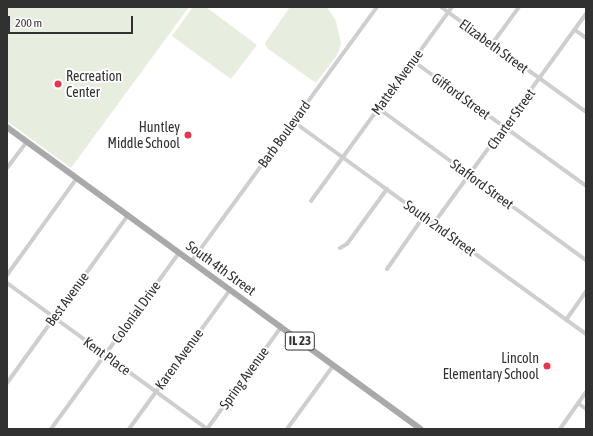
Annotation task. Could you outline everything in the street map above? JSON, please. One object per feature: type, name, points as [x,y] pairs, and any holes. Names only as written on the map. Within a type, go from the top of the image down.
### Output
[{"type":"main road","name":"South 4th Street","points":[[7,127],[281,327],[332,366],[421,429]]},
{"type":"street","name":"Barb Boulevard","points":[[191,262],[377,7]]},
{"type":"street","name":"Elizabeth Street","points":[[441,7],[586,112]]},
{"type":"street","name":"Mattek Avenue","points":[[311,201],[452,7]]},
{"type":"street","points":[[492,44],[519,7]]},
{"type":"street","name":"Charter Street","points":[[434,223],[586,14]]},
{"type":"street","points":[[575,30],[586,38]]},
{"type":"street","name":"Gifford Street","points":[[413,61],[586,186]]},
{"type":"street","name":"Stafford Street","points":[[378,108],[586,260]]},
{"type":"street","name":"South 2nd Street","points":[[294,122],[586,334]]},
{"type":"street","points":[[7,168],[27,141]]},
{"type":"street","points":[[7,275],[77,178]]},
{"type":"street","points":[[340,248],[347,244],[387,189]]},
{"type":"street","name":"Best Avenue","points":[[7,383],[128,215]]},
{"type":"street","points":[[387,269],[424,216]]},
{"type":"street","name":"Colonial Drive","points":[[51,429],[179,253]]},
{"type":"street","name":"Kent Place","points":[[7,283],[207,429]]},
{"type":"street","name":"Karen Avenue","points":[[129,429],[230,290]]},
{"type":"street","points":[[566,320],[586,291]]},
{"type":"street","name":"Spring Avenue","points":[[207,429],[281,327]]},
{"type":"street","points":[[287,429],[332,366]]},
{"type":"street","points":[[560,429],[586,392]]},
{"type":"street","points":[[578,403],[586,409]]},
{"type":"shaded area","points":[[7,7],[189,7],[71,168],[7,121]]},
{"type":"shaded area","points":[[193,7],[206,7],[257,45],[231,79],[172,36]]},
{"type":"shaded area","points":[[290,7],[327,7],[336,21],[341,44],[337,55],[316,83],[267,48],[265,43]]},
{"type":"place","name":"Recreation Center","points":[[58,84]]},
{"type":"place","name":"Huntley Middle School","points":[[188,135]]},
{"type":"place","name":"Lincoln Elementary School","points":[[547,366]]}]
